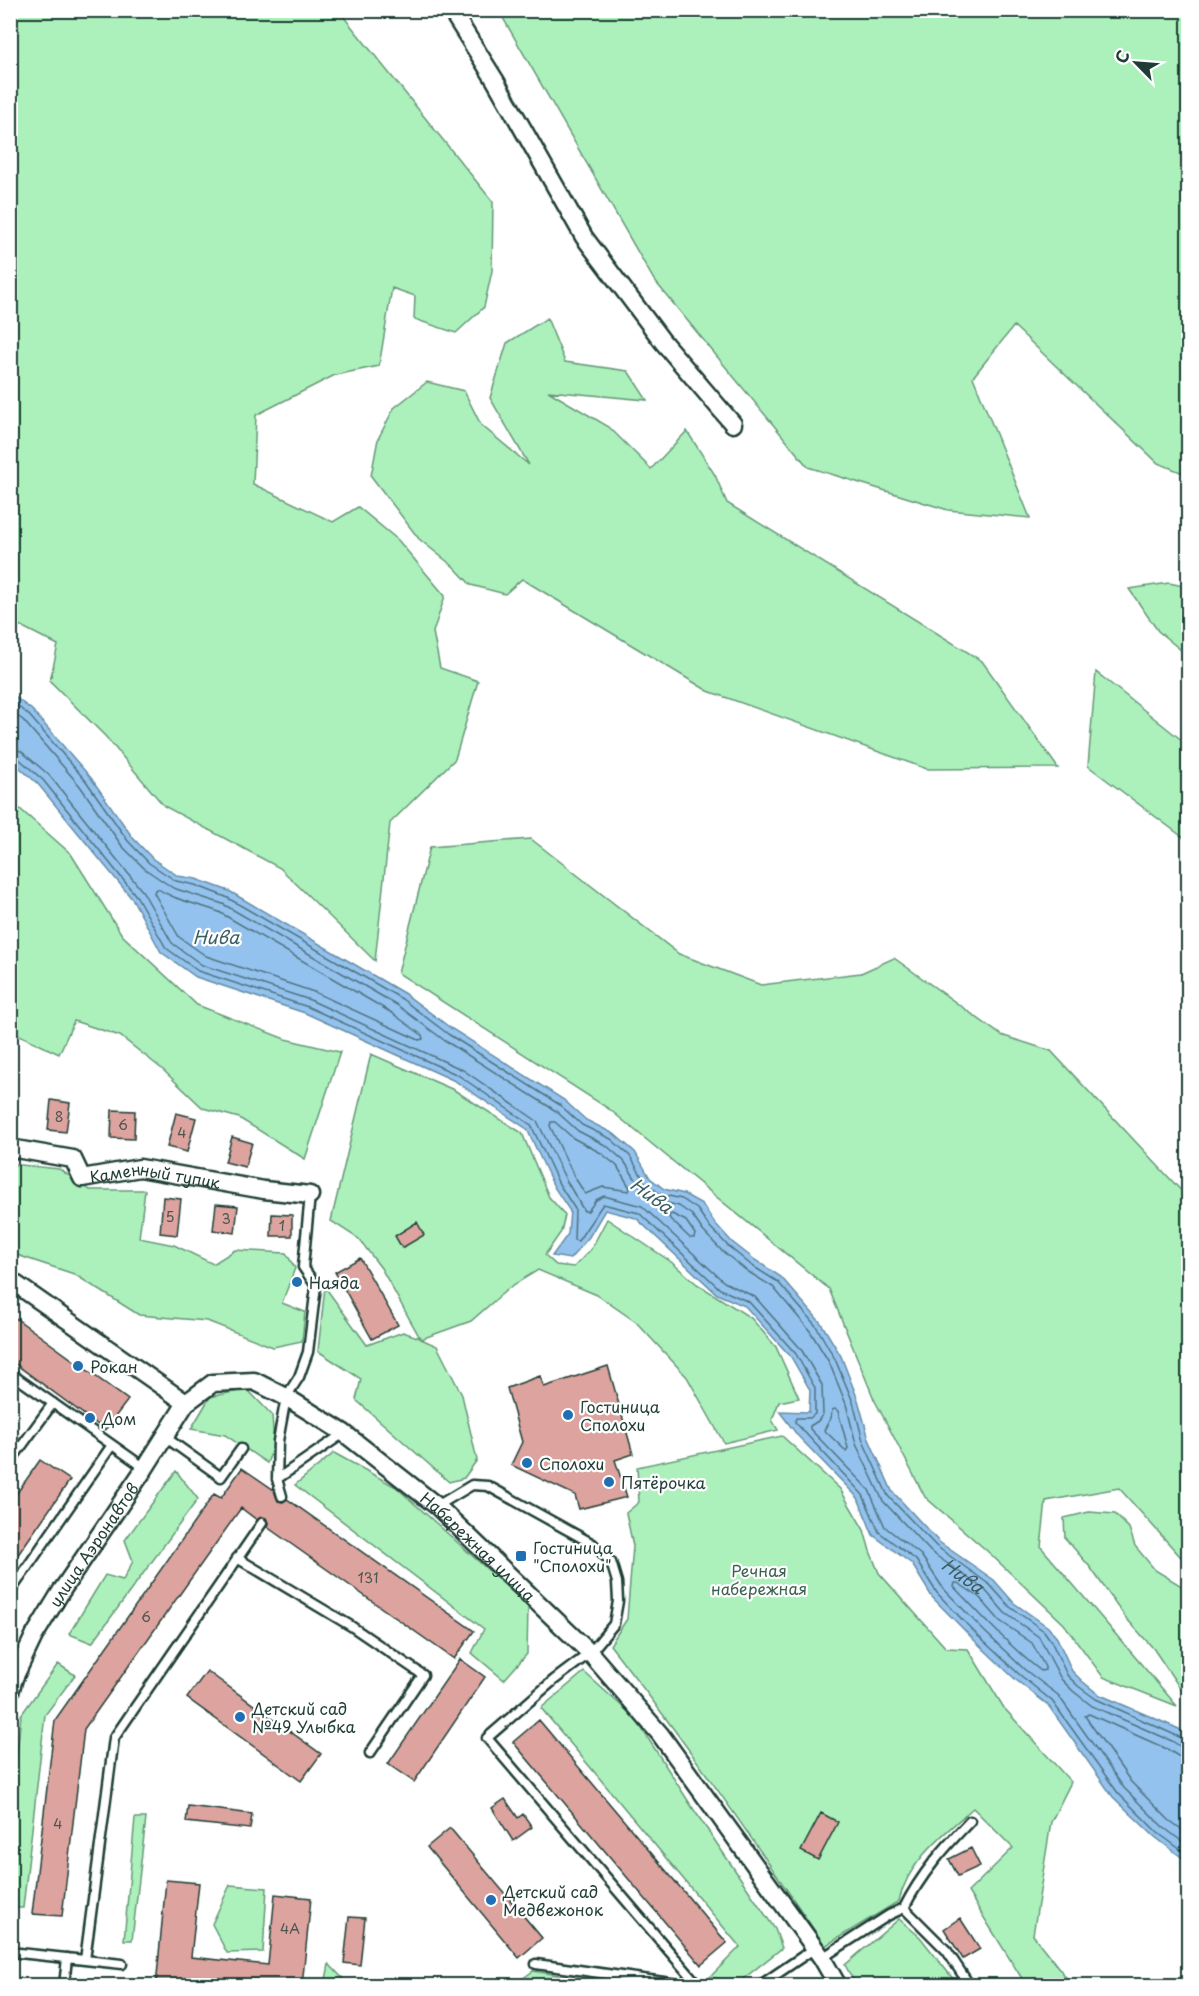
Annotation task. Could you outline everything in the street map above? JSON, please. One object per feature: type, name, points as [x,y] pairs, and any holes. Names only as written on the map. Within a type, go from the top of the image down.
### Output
[{"type":"street","points":[[451,10],[495,80],[584,237],[663,342],[733,424]]},
{"type":"street","name":"Каменный тупик","points":[[10,1148],[73,1159],[82,1178],[141,1168],[310,1196]]},
{"type":"street","points":[[10,1280],[186,1403]]},
{"type":"street","name":"Набережная улица","points":[[186,1403],[213,1383],[254,1381],[286,1397],[344,1433],[437,1506],[590,1653],[660,1734],[818,1953],[838,1986]]},
{"type":"street","name":"улица Аэронавтов","points":[[10,1692],[14,1678],[40,1627],[62,1590],[186,1403]]},
{"type":"lane","points":[[282,1496],[277,1479],[278,1441],[286,1397],[299,1377],[308,1352],[316,1286],[303,1267],[310,1196]]},
{"type":"lane","points":[[10,1373],[145,1468]]},
{"type":"lane","points":[[10,1462],[52,1403]]},
{"type":"lane","points":[[277,1479],[344,1433]]},
{"type":"lane","points":[[165,1437],[221,1477],[241,1449]]},
{"type":"lane","points":[[10,1592],[112,1445]]},
{"type":"lane","points":[[437,1506],[472,1485],[488,1486],[593,1544],[611,1562],[617,1582],[618,1601],[614,1624],[590,1653],[487,1738],[699,1986]]},
{"type":"lane","points":[[85,1960],[114,1738],[262,1523]]},
{"type":"lane","points":[[237,1558],[351,1626],[423,1675],[370,1754]]},
{"type":"lane","points":[[759,1986],[889,1914],[904,1908],[916,1885],[942,1850],[970,1821]]},
{"type":"lane","points":[[904,1908],[947,1951],[970,1986]]},
{"type":"lane","points":[[10,1952],[122,1964]]},
{"type":"lane","points":[[64,1986],[67,1958]]},
{"type":"lane","points":[[536,1964],[692,1986]]},
{"type":"green space","points":[[10,11],[339,11],[493,202],[492,271],[484,307],[456,333],[414,319],[415,296],[392,288],[379,366],[335,375],[256,415],[253,484],[333,522],[358,507],[398,540],[445,596],[433,632],[440,668],[478,681],[455,759],[390,823],[375,961],[280,868],[164,806],[106,737],[50,681],[58,645],[11,621]]},
{"type":"green space","points":[[499,11],[1188,11],[1188,475],[1158,463],[1014,326],[973,377],[1030,518],[948,510],[808,467],[654,280]]},
{"type":"green space","points":[[547,318],[565,362],[628,371],[647,400],[548,391],[609,427],[651,469],[687,431],[715,475],[727,503],[982,661],[1058,768],[927,769],[708,691],[522,579],[505,594],[471,585],[454,567],[419,539],[371,476],[378,439],[394,408],[427,382],[464,391],[481,425],[529,465],[490,398],[507,343]]},
{"type":"green space","points":[[1169,583],[1188,587],[1188,656],[1158,631],[1129,589]]},
{"type":"green space","points":[[1096,672],[1188,745],[1188,841],[1088,766]]},
{"type":"green space","points":[[11,801],[71,854],[122,935],[197,1005],[285,1039],[340,1052],[305,1159],[239,1118],[203,1108],[162,1069],[120,1036],[74,1021],[59,1054],[11,1031]]},
{"type":"green space","points":[[531,839],[679,954],[761,985],[861,973],[894,958],[1001,1035],[1051,1051],[1188,1198],[1188,1565],[1119,1488],[1046,1501],[1041,1547],[1177,1706],[1103,1677],[1064,1624],[986,1550],[925,1497],[874,1399],[829,1289],[609,1109],[398,973],[430,847]]},
{"type":"green space","points":[[371,1054],[454,1090],[522,1133],[549,1197],[565,1215],[561,1232],[545,1255],[556,1265],[574,1267],[591,1249],[607,1219],[670,1261],[697,1284],[751,1318],[776,1347],[799,1398],[779,1402],[772,1420],[778,1430],[724,1443],[687,1377],[636,1322],[597,1295],[538,1270],[510,1287],[471,1321],[421,1339],[437,1346],[462,1395],[477,1460],[464,1478],[449,1482],[356,1400],[361,1379],[318,1351],[325,1287],[367,1345],[403,1332],[420,1338],[381,1268],[359,1239],[331,1221]]},
{"type":"green space","points":[[11,1164],[59,1169],[90,1190],[145,1190],[139,1238],[174,1245],[213,1264],[235,1250],[286,1253],[295,1268],[282,1303],[305,1312],[302,1341],[273,1347],[207,1321],[139,1315],[74,1274],[14,1254],[11,1252]]},
{"type":"green space","points":[[247,1389],[272,1415],[274,1446],[267,1463],[225,1435],[191,1429],[210,1397]]},
{"type":"green space","name":"Речная набережная","points":[[782,1436],[840,1489],[864,1530],[879,1573],[946,1648],[968,1649],[1004,1708],[1071,1782],[1051,1822],[1033,1935],[1072,1985],[1026,1985],[968,1892],[1013,1848],[973,1808],[928,1849],[910,1873],[899,1901],[825,1946],[693,1756],[610,1645],[627,1619],[633,1546],[626,1513],[639,1502],[637,1467]]},
{"type":"green space","points":[[334,1453],[396,1487],[528,1606],[527,1654],[504,1680],[472,1653],[484,1629],[295,1485]]},
{"type":"green space","points":[[176,1471],[198,1499],[92,1643],[69,1634],[105,1575],[123,1580],[133,1561],[125,1540]]},
{"type":"green space","points":[[1089,1512],[1115,1514],[1129,1528],[1135,1546],[1155,1570],[1180,1585],[1188,1593],[1188,1700],[1153,1648],[1126,1618],[1090,1567],[1065,1538],[1064,1518]]},
{"type":"green space","points":[[58,1664],[75,1675],[45,1715],[23,1908],[11,1908],[11,1813],[21,1715]]},
{"type":"green space","points":[[584,1672],[635,1718],[775,1929],[782,1948],[738,1983],[710,1977],[740,1947],[541,1708]]},
{"type":"green space","points":[[135,1818],[146,1818],[132,1940],[124,1940]]},
{"type":"green space","points":[[230,1885],[267,1888],[263,1952],[227,1953],[212,1924]]},
{"type":"green space","points":[[899,1919],[920,1937],[958,1985],[856,1985],[845,1965]]},
{"type":"green space","points":[[329,1964],[349,1985],[325,1985]]},
{"type":"green space","points":[[533,1971],[624,1985],[514,1985]]},
{"type":"water","name":"Нива","points":[[11,694],[32,710],[91,778],[133,838],[153,859],[178,876],[196,879],[229,891],[405,994],[452,1029],[564,1100],[586,1120],[614,1134],[635,1152],[650,1178],[664,1189],[684,1194],[702,1204],[732,1242],[781,1277],[821,1323],[841,1356],[858,1400],[869,1439],[892,1491],[939,1542],[994,1580],[1014,1603],[1048,1627],[1057,1638],[1072,1671],[1082,1681],[1098,1694],[1179,1729],[1188,1736],[1188,1862],[1155,1837],[1113,1797],[1048,1705],[1016,1680],[932,1597],[912,1564],[873,1535],[858,1498],[798,1436],[779,1411],[809,1412],[810,1390],[791,1357],[745,1306],[717,1294],[636,1218],[605,1210],[589,1237],[570,1259],[552,1256],[568,1234],[570,1211],[554,1187],[527,1129],[455,1081],[305,1013],[196,977],[161,952],[133,900],[38,784],[11,760]]},
{"type":"building","points":[[51,1100],[70,1103],[66,1132],[48,1130]]},
{"type":"building","points":[[112,1110],[135,1111],[134,1139],[111,1138]]},
{"type":"building","points":[[176,1113],[196,1118],[187,1152],[167,1147]]},
{"type":"building","points":[[232,1137],[252,1143],[245,1167],[225,1162]]},
{"type":"building","points":[[163,1197],[181,1199],[177,1235],[160,1233]]},
{"type":"building","points":[[216,1204],[238,1206],[235,1233],[213,1230]]},
{"type":"building","points":[[272,1214],[292,1215],[292,1236],[271,1236]]},
{"type":"building","points":[[417,1222],[424,1235],[402,1248],[395,1236]]},
{"type":"building","points":[[360,1258],[398,1325],[372,1339],[335,1272]]},
{"type":"building","points":[[10,1314],[128,1400],[105,1430],[10,1360]]},
{"type":"building","name":"Гостиница Сполохи","points":[[608,1366],[633,1454],[615,1460],[627,1497],[579,1509],[575,1495],[511,1465],[522,1442],[507,1388],[540,1376],[544,1387]]},
{"type":"building","points":[[40,1460],[70,1480],[10,1566],[10,1503]]},
{"type":"building","points":[[242,1468],[274,1490],[278,1501],[283,1502],[287,1499],[474,1631],[454,1659],[267,1527],[266,1518],[262,1517],[257,1520],[241,1508],[84,1729],[62,1916],[32,1914],[55,1720],[214,1494],[221,1498]]},
{"type":"building","points":[[460,1659],[485,1677],[414,1782],[388,1764]]},
{"type":"building","points":[[207,1671],[321,1754],[301,1781],[187,1698]]},
{"type":"building","points":[[539,1720],[727,1943],[701,1965],[513,1742]]},
{"type":"building","points":[[505,1799],[518,1818],[523,1814],[532,1827],[513,1841],[492,1808]]},
{"type":"building","points":[[188,1806],[252,1814],[250,1829],[186,1822]]},
{"type":"building","points":[[821,1813],[838,1822],[818,1860],[801,1851]]},
{"type":"building","points":[[450,1828],[542,1938],[519,1958],[427,1847]]},
{"type":"building","points":[[971,1848],[980,1866],[958,1876],[949,1859]]},
{"type":"building","points":[[166,1880],[199,1883],[191,1957],[268,1965],[275,1894],[311,1898],[302,1986],[156,1986]]},
{"type":"building","points":[[349,1917],[365,1918],[360,1965],[344,1963]]},
{"type":"building","points":[[960,1918],[980,1949],[963,1959],[944,1929]]},
{"type":"place","name":"Наяда","points":[[297,1282]]},
{"type":"place","name":"Рокан","points":[[78,1366]]},
{"type":"place","name":"Гостиница Сполохи","points":[[568,1415]]},
{"type":"place","name":"Дом","points":[[90,1418]]},
{"type":"place","name":"Сполохи","points":[[527,1463]]},
{"type":"place","name":"Пятёрочка","points":[[609,1482]]},
{"type":"place","name":"Гостиница \"Сполохи\"","points":[[521,1556]]},
{"type":"place","name":"Детский сад №49 Улыбка","points":[[240,1717]]},
{"type":"place","name":"Детский сад Медвежонок","points":[[491,1900]]}]
